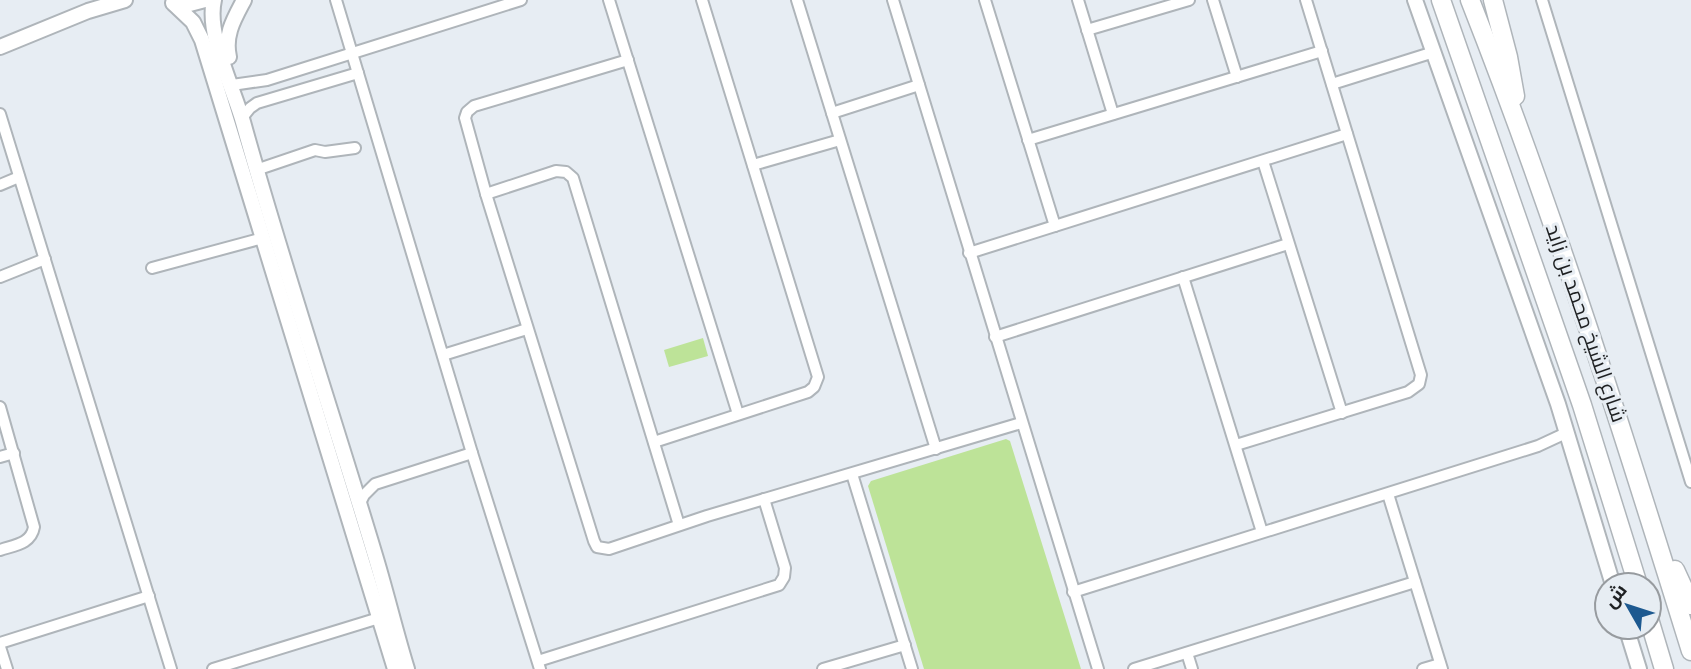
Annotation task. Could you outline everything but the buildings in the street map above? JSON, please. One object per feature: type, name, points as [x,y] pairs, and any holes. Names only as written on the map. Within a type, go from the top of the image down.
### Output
[{"type":"highway","name":"شارع الشيخ محمد بن زايد","points":[[1441,0],[1582,405],[1635,571]]},
{"type":"highway","name":"شارع الشيخ محمد بن زايد","points":[[1470,0],[1518,124],[1605,377],[1691,651]]},
{"type":"highway","points":[[1479,0],[1483,35]]},
{"type":"highway","points":[[1493,0],[1510,68],[1518,124]]},
{"type":"highway","points":[[1646,508],[1691,605]]},
{"type":"highway","points":[[1656,641],[1664,669]]},
{"type":"main road","points":[[88,11],[105,0]]},
{"type":"main road","points":[[0,47],[88,11],[125,0]]},
{"type":"main road","points":[[170,2],[186,5],[205,0]]},
{"type":"main road","points":[[214,0],[213,31],[242,118],[407,669]]},
{"type":"main road","points":[[231,82],[226,41],[244,0]]},
{"type":"main road","points":[[1415,0],[1567,437],[1609,571]]},
{"type":"main road","points":[[170,2],[193,22],[200,34],[395,669]]},
{"type":"main road","points":[[246,181],[253,181],[260,202],[270,218]]},
{"type":"main road","points":[[1631,641],[1640,669]]},
{"type":"street","points":[[337,0],[472,453],[539,665],[779,584],[784,577],[785,568],[764,499]]},
{"type":"street","points":[[231,82],[267,80],[521,0]]},
{"type":"street","points":[[609,0],[738,414]]},
{"type":"street","points":[[654,442],[808,392],[816,384],[818,377],[702,0]]},
{"type":"street","points":[[797,0],[936,449]]},
{"type":"street","points":[[893,0],[1098,669]]},
{"type":"street","points":[[985,0],[1055,226]]},
{"type":"street","points":[[1078,0],[1113,114]]},
{"type":"street","points":[[1087,30],[1189,0]]},
{"type":"street","points":[[1213,0],[1237,76]]},
{"type":"street","points":[[1236,445],[1412,391],[1419,384],[1422,375],[1306,0]]},
{"type":"street","points":[[1542,0],[1691,482]]},
{"type":"street","points":[[1028,140],[1322,51]]},
{"type":"street","points":[[1332,84],[1434,52]]},
{"type":"street","points":[[336,58],[341,67],[342,78]]},
{"type":"street","points":[[628,60],[469,109],[465,121],[527,329],[595,544],[600,549],[609,549],[764,499],[1021,423]]},
{"type":"street","points":[[242,118],[255,104],[358,73]]},
{"type":"street","points":[[832,113],[919,85]]},
{"type":"street","points":[[0,114],[171,669]]},
{"type":"street","points":[[969,253],[1348,134]]},
{"type":"street","points":[[753,165],[840,140]]},
{"type":"street","points":[[256,170],[315,150],[325,152],[355,148]]},
{"type":"street","points":[[1263,161],[1342,412]]},
{"type":"street","points":[[486,194],[556,171],[566,172],[573,178],[679,525]]},
{"type":"street","points":[[0,184],[19,177]]},
{"type":"street","points":[[152,268],[263,238]]},
{"type":"street","points":[[995,337],[1288,244]]},
{"type":"street","points":[[0,277],[45,259]]},
{"type":"street","points":[[1183,277],[1262,532]]},
{"type":"street","points":[[443,355],[527,329]]},
{"type":"street","points":[[0,407],[34,523],[34,531],[27,541],[0,550]]},
{"type":"street","points":[[1073,592],[1567,437]]},
{"type":"street","points":[[0,457],[14,453]]},
{"type":"street","points":[[359,505],[367,491],[375,484],[472,453]]},
{"type":"street","points":[[852,474],[912,669]]},
{"type":"street","points":[[351,477],[375,484]]},
{"type":"street","points":[[1388,494],[1441,666],[1423,669]]},
{"type":"street","points":[[1134,669],[1415,582]]},
{"type":"street","points":[[7,669],[0,645],[149,596]]},
{"type":"street","points":[[213,669],[379,618]]},
{"type":"street","points":[[823,669],[905,645]]},
{"type":"street","points":[[1187,653],[1192,669]]},
{"type":"green space","points":[[703,338],[708,356],[669,367],[664,350]]},
{"type":"green space","points":[[1006,439],[1010,441],[1081,669],[924,669],[868,486],[871,481]]}]
